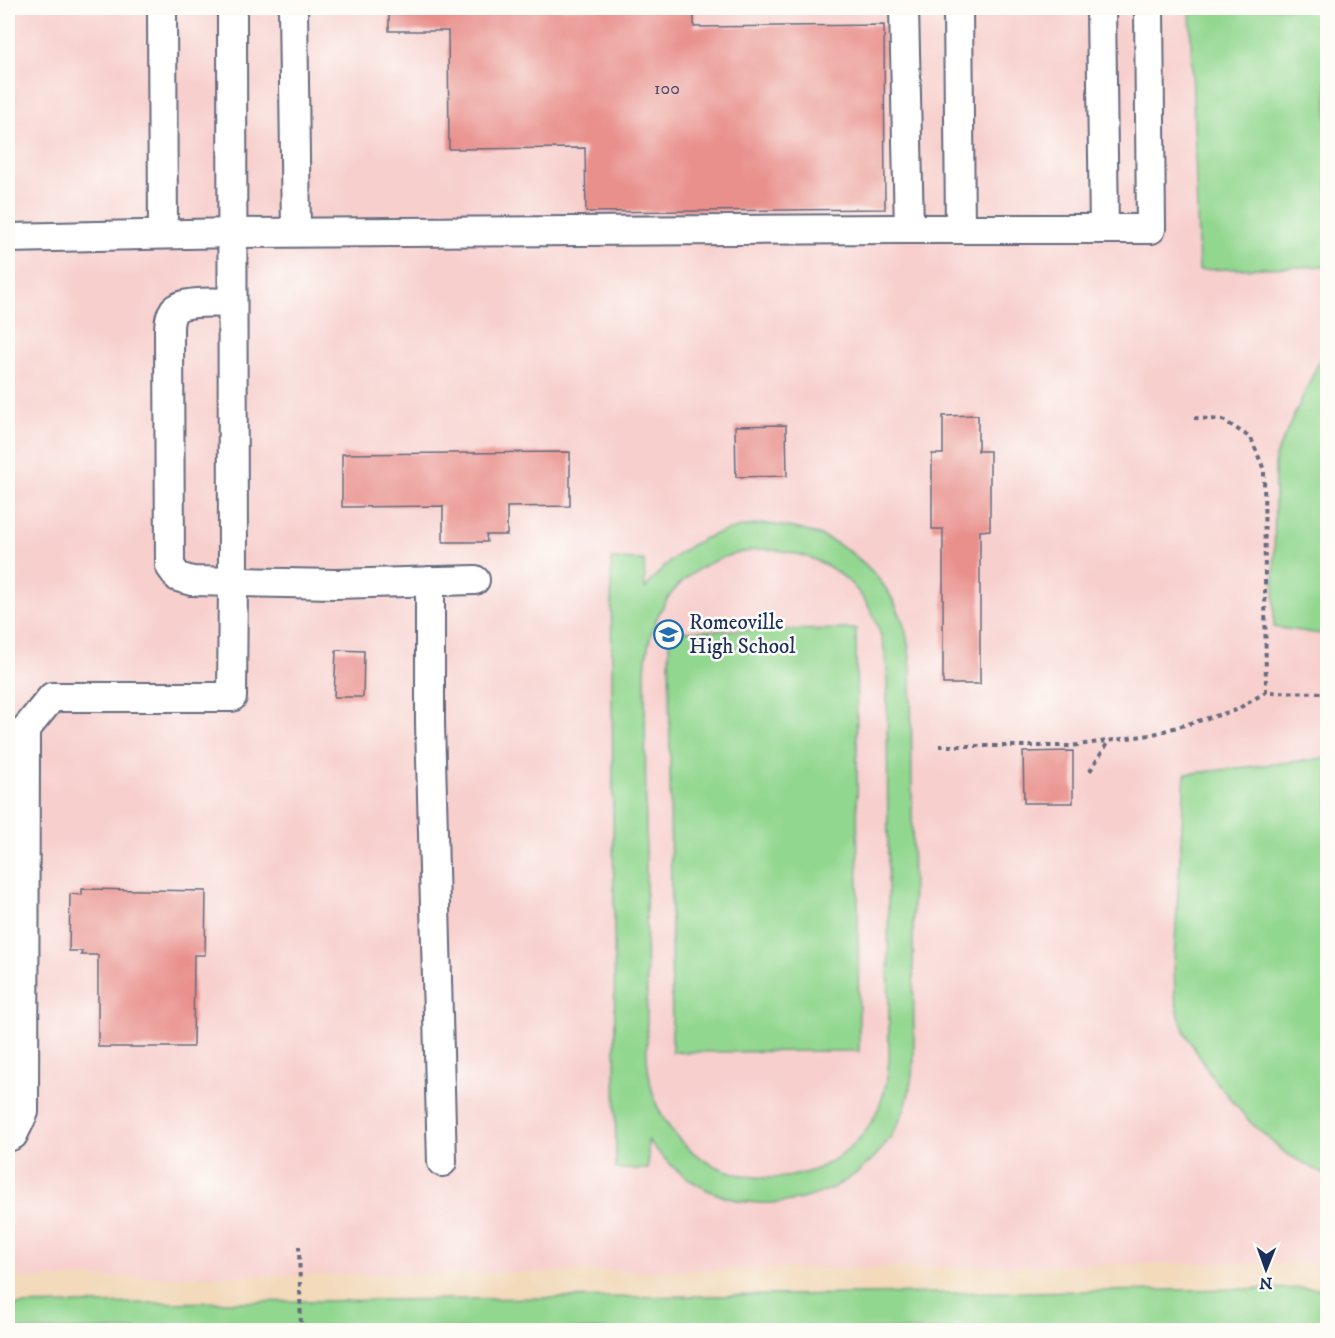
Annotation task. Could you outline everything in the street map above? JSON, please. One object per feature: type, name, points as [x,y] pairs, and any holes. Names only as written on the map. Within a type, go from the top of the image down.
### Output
[{"type":"lane","points":[[162,8],[164,234]]},
{"type":"lane","points":[[8,1137],[13,1135],[24,1112],[25,730],[52,697],[232,697],[232,8]]},
{"type":"lane","points":[[293,8],[296,232]]},
{"type":"lane","points":[[904,8],[909,229]]},
{"type":"lane","points":[[958,8],[960,229]]},
{"type":"lane","points":[[1101,8],[1104,230]]},
{"type":"lane","points":[[8,238],[296,232],[1151,229],[1149,8]]},
{"type":"lane","points":[[232,303],[184,304],[175,308],[170,319],[170,566],[178,577],[192,581],[335,584],[475,580]]},
{"type":"lane","points":[[430,581],[430,723],[442,1162]]},
{"type":"path","points":[[1194,418],[1223,420],[1251,438],[1264,470],[1266,692]]},
{"type":"path","points":[[939,746],[1071,746],[1150,735],[1236,710],[1266,692],[1328,693]]},
{"type":"path","points":[[1090,771],[1109,740]]},
{"type":"path","points":[[299,1246],[301,1330]]},
{"type":"shaded area","name":"Romeoville High School","points":[[8,8],[1327,8],[1327,1262],[8,1279]]},
{"type":"green space","points":[[1190,8],[1327,8],[1327,266],[1199,270]]},
{"type":"green space","points":[[1327,346],[1327,635],[1274,627],[1275,457]]},
{"type":"green space","points":[[766,524],[804,530],[830,540],[857,557],[879,579],[896,606],[906,632],[911,670],[914,1058],[909,1095],[891,1136],[871,1161],[846,1180],[818,1194],[787,1202],[756,1203],[725,1197],[695,1183],[682,1174],[648,1140],[648,1169],[616,1169],[611,559],[644,560],[645,589],[657,574],[683,550],[712,535],[746,526]],"holes":[[[765,549],[814,560],[834,570],[851,584],[865,600],[883,643],[887,669],[889,1059],[884,1094],[865,1131],[841,1155],[812,1171],[779,1178],[746,1176],[715,1166],[687,1147],[664,1119],[652,1089],[647,1058],[645,670],[649,644],[656,621],[666,601],[680,584],[696,571],[716,560],[739,553]]]},
{"type":"green space","points":[[856,629],[859,1051],[672,1052],[669,631]]},
{"type":"green space","points":[[1328,758],[1327,1176],[1285,1153],[1250,1122],[1212,1077],[1185,1033],[1179,1016],[1175,996],[1174,961],[1185,774]]},
{"type":"green space","points":[[1327,1288],[1327,1330],[8,1330],[8,1305]]},
{"type":"building","points":[[389,8],[694,8],[694,27],[884,25],[885,209],[586,212],[585,148],[449,149],[448,31],[389,31]]},
{"type":"building","points":[[978,415],[978,451],[990,451],[990,530],[980,531],[980,684],[943,684],[943,529],[932,529],[932,454],[943,454],[943,416]]},
{"type":"building","points":[[786,425],[787,476],[736,477],[735,426]]},
{"type":"building","points":[[570,452],[570,506],[507,507],[507,535],[486,535],[487,542],[443,542],[443,506],[342,507],[342,454]]},
{"type":"building","points":[[336,650],[364,651],[363,697],[334,697]]},
{"type":"building","points":[[1073,751],[1073,803],[1024,803],[1023,752]]},
{"type":"building","points":[[82,889],[206,891],[205,955],[194,955],[193,1047],[98,1047],[98,955],[81,955],[82,951],[69,951],[70,894],[82,895]]},
{"type":"place","name":"Romeoville High School","points":[[668,635]]}]
